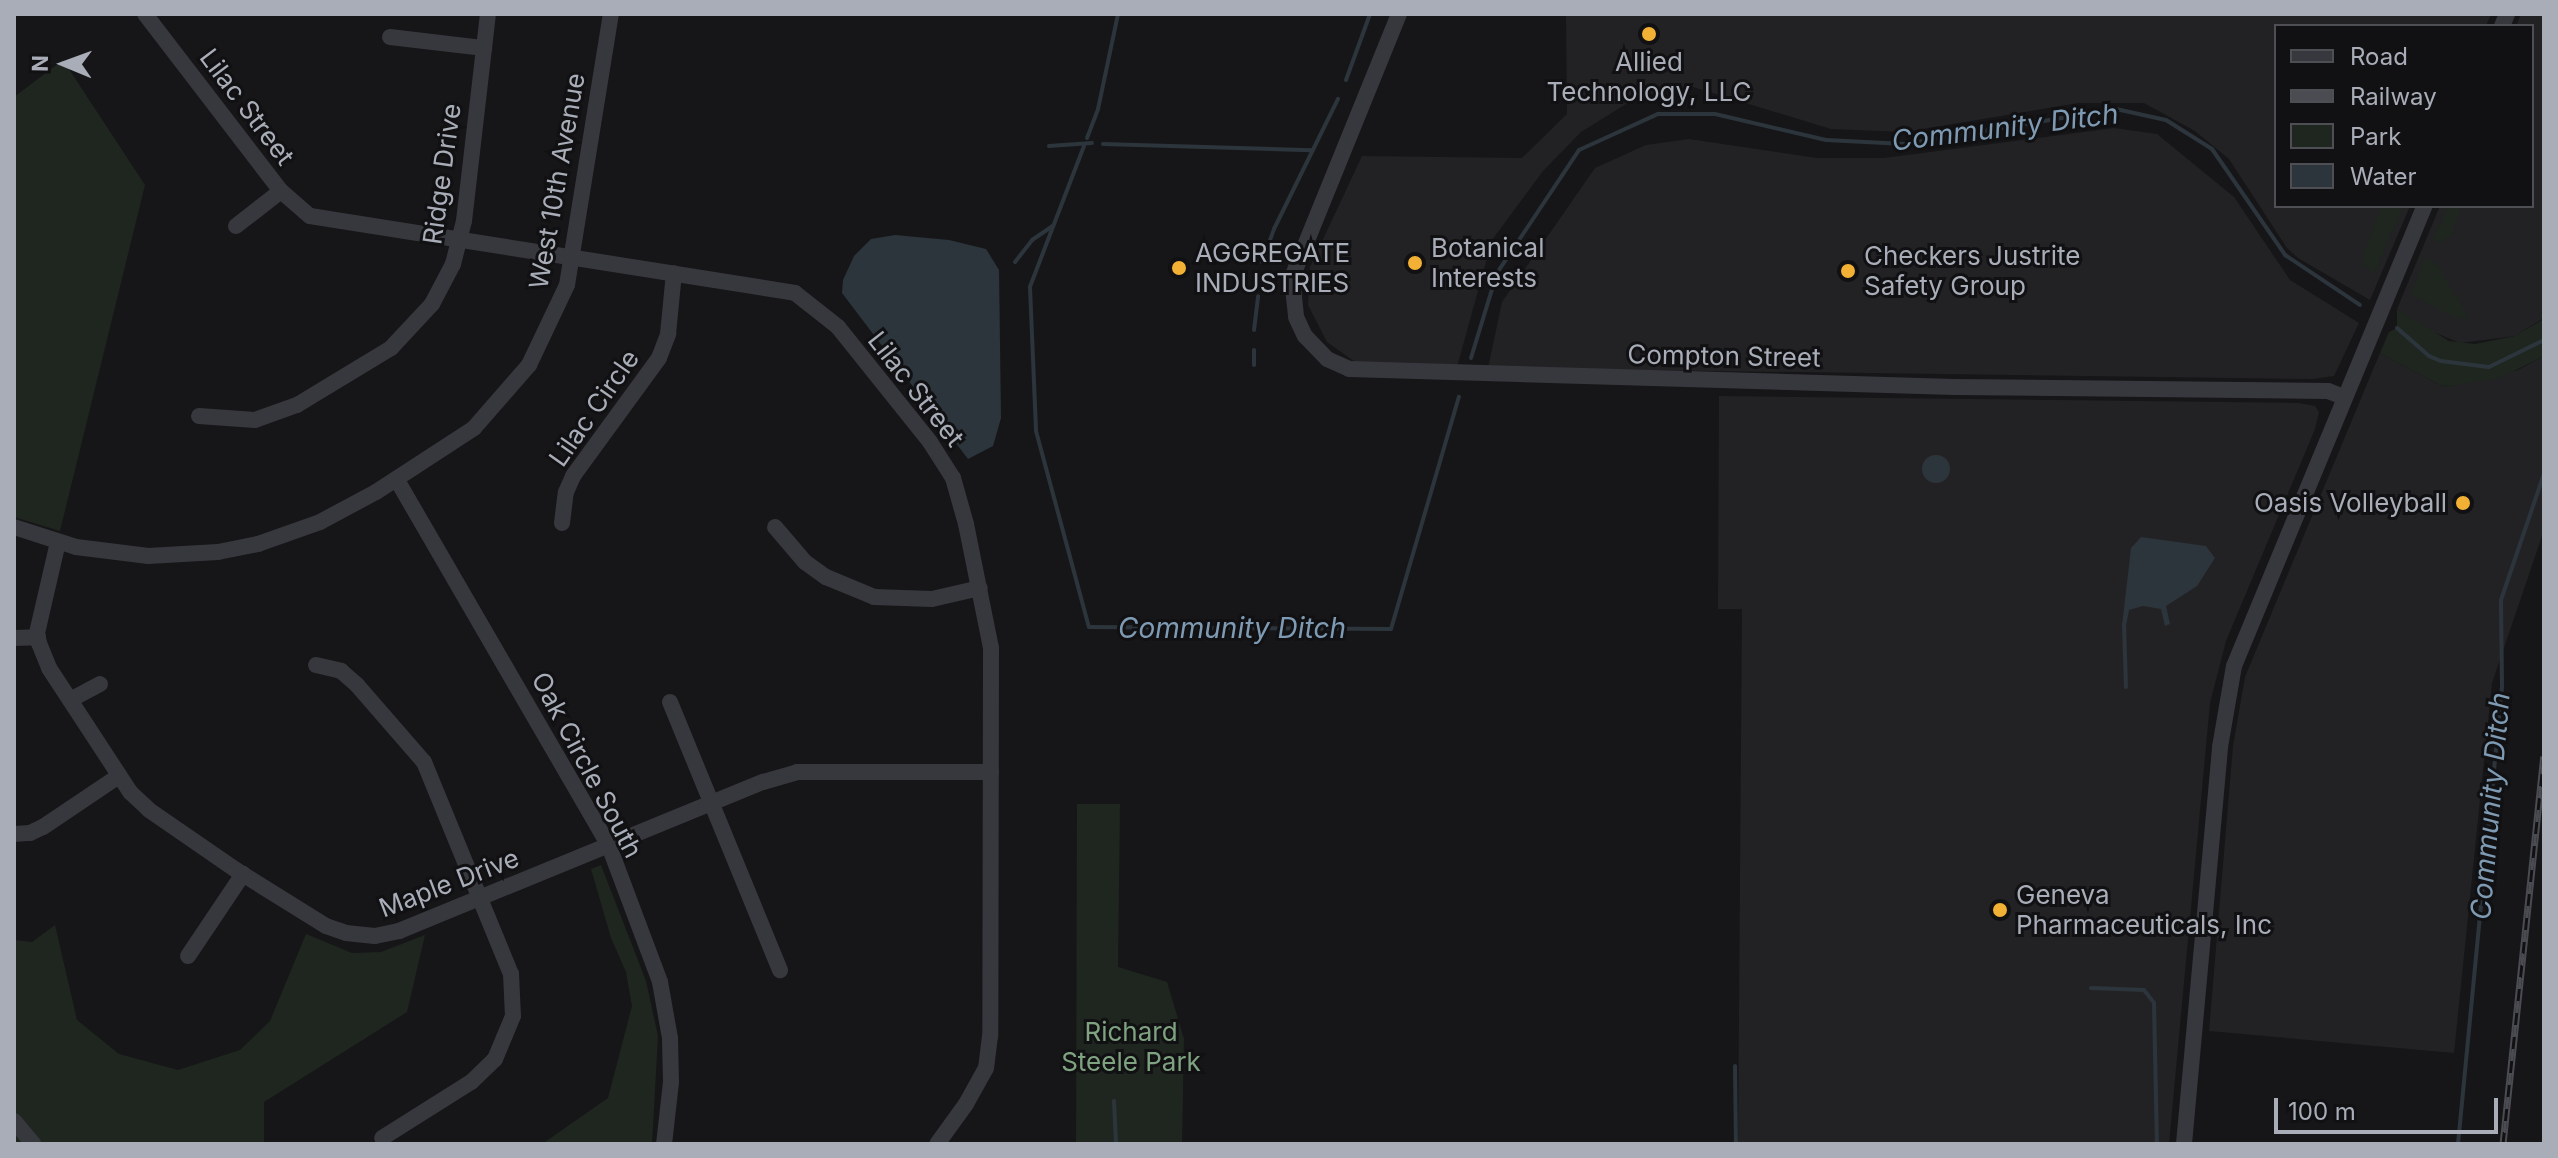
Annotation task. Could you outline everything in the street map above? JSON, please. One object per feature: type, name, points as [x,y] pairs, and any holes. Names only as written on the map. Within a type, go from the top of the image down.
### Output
[{"type":"street","name":"Lilac Street","points":[[145,14],[281,191],[310,216],[460,237],[572,259],[795,293],[838,327],[930,442],[953,478],[991,648],[990,1036],[986,1068],[966,1104],[937,1144]]},
{"type":"street","name":"Ridge Drive","points":[[199,416],[255,420],[274,415],[377,358],[401,339],[432,304],[453,264],[460,237],[488,14]]},
{"type":"street","name":"West 10th Avenue","points":[[14,527],[58,542],[148,556],[218,552],[301,530],[397,480],[474,428],[514,385],[552,322],[567,285],[611,14]]},
{"type":"street","name":"Compton Street","points":[[1399,14],[1294,269],[1291,292],[1301,328],[1327,359],[1349,369],[1457,375],[1954,387],[2328,391],[2344,397]]},
{"type":"street","points":[[390,37],[484,48]]},
{"type":"street","name":"Lilac Street","points":[[236,226],[281,191]]},
{"type":"street","points":[[2184,1144],[2225,701],[2238,651],[2424,208]]},
{"type":"street","name":"Lilac Circle","points":[[562,523],[566,492],[573,476],[659,358],[668,334],[674,273]]},
{"type":"street","name":"Oak Circle South","points":[[397,480],[609,846],[660,982],[670,1038],[671,1082],[664,1144]]},
{"type":"street","points":[[775,527],[805,562],[826,577],[874,597],[932,599],[980,588]]},
{"type":"street","points":[[14,638],[38,637],[58,542]]},
{"type":"street","name":"Maple Drive","points":[[38,637],[49,668],[119,776],[149,810],[326,926],[364,936],[399,931],[797,772],[991,772]]},
{"type":"street","points":[[316,665],[341,671],[412,745],[433,779],[511,974],[514,1003],[506,1039],[495,1059],[471,1082],[382,1138]]},
{"type":"street","points":[[70,700],[100,684]]},
{"type":"street","points":[[670,702],[780,970]]},
{"type":"street","points":[[14,834],[30,833],[43,827],[119,776]]},
{"type":"street","points":[[188,956],[243,874]]},
{"type":"street","points":[[14,1121],[33,1144]]},
{"type":"shaded area","points":[[1566,14],[2491,14],[2487,24],[2274,24],[2274,208],[2409,208],[2370,300],[2298,258],[2287,248],[2229,159],[2195,131],[2144,103],[2078,103],[1905,132],[1831,129],[1693,87],[1639,96],[1581,132],[1543,171],[1492,240],[1457,367],[1358,364],[1327,342],[1308,305],[1310,267],[1362,156],[1522,158],[1567,114]]},
{"type":"shaded area","points":[[2521,14],[2544,14],[2544,311],[2539,314],[2542,319],[2515,336],[2460,343],[2431,331],[2397,309],[2439,208],[2534,208],[2534,24],[2517,24]]},
{"type":"shaded area","points":[[2114,128],[2157,134],[2234,197],[2290,280],[2359,323],[2334,376],[2313,379],[1488,368],[1502,302],[1595,168],[1646,145],[1689,139],[1817,158],[1884,158]]},
{"type":"shaded area","points":[[2380,353],[2440,385],[2450,386],[2518,370],[2544,356],[2544,530],[2492,683],[2454,1053],[2209,1031],[2233,746],[2245,677]]},
{"type":"shaded area","points":[[1719,396],[2299,403],[2315,406],[2319,412],[2315,429],[2226,641],[2210,703],[2169,1144],[1738,1144],[1742,609],[1718,609]]},
{"type":"green space","points":[[63,60],[145,185],[60,531],[14,517],[14,97]]},
{"type":"green space","points":[[2381,208],[2402,208],[2374,274],[2361,262]]},
{"type":"green space","points":[[2447,208],[2461,208],[2451,236],[2438,243],[2433,239]]},
{"type":"green space","points":[[2425,258],[2436,263],[2470,320],[2452,316],[2411,295]]},
{"type":"green space","points":[[2397,309],[2449,341],[2475,344],[2515,336],[2542,320],[2539,314],[2544,311],[2544,356],[2502,377],[2440,385],[2380,353],[2389,332],[2397,328]]},
{"type":"green space","name":"Richard Steele Park","points":[[1077,804],[1120,804],[1118,967],[1167,982],[1184,1039],[1182,1144],[1076,1144]]},
{"type":"green space","points":[[601,865],[646,981],[658,1036],[652,1144],[542,1144],[608,1098],[632,1006],[626,972],[611,938],[591,869]]},
{"type":"green space","points":[[55,925],[77,1020],[119,1054],[178,1070],[240,1050],[270,1021],[306,934],[352,953],[381,952],[425,935],[407,1012],[264,1102],[264,1144],[14,1144],[14,940],[32,942]]},
{"type":"water","points":[[895,235],[949,240],[986,249],[999,270],[1001,418],[993,446],[968,459],[842,293],[843,280],[854,256],[871,239]]},
{"type":"water","points":[[1936,455],[1946,459],[1950,469],[1946,479],[1936,483],[1926,479],[1922,469],[1926,459]]},
{"type":"water","points":[[2141,537],[2206,546],[2215,558],[2197,586],[2166,606],[2170,624],[2165,626],[2161,609],[2143,606],[2129,610],[2126,626],[2122,626],[2131,548]]},
{"type":"waterway","name":"Community Ditch","points":[[1087,138],[1098,109],[1118,14]]},
{"type":"waterway","points":[[1346,80],[1370,14]]},
{"type":"waterway","points":[[1262,262],[1274,229],[1338,99]]},
{"type":"waterway","name":"Community Ditch","points":[[1471,358],[1497,273],[1579,150],[1658,114],[1715,114],[1826,140],[1905,144],[2116,109],[2166,120],[2212,149],[2285,255],[2360,305]]},
{"type":"waterway","points":[[1049,146],[1092,143]]},
{"type":"waterway","points":[[1103,144],[1311,150]]},
{"type":"waterway","name":"Community Ditch","points":[[1084,146],[1030,287],[1036,431],[1089,627],[1391,629],[1459,397]]},
{"type":"waterway","points":[[1015,262],[1032,240],[1053,226]]},
{"type":"waterway","points":[[1254,330],[1258,296]]},
{"type":"waterway","name":"Community Ditch","points":[[2397,328],[2429,356],[2441,361],[2489,367],[2544,340]]},
{"type":"waterway","points":[[1254,350],[1254,365]]},
{"type":"waterway","name":"Community Ditch","points":[[2458,1144],[2502,686],[2501,600],[2544,474]]},
{"type":"waterway","points":[[2124,624],[2126,687]]},
{"type":"waterway","points":[[2091,988],[2144,990],[2154,1003],[2157,1144]]},
{"type":"waterway","points":[[1735,1066],[1736,1144]]},
{"type":"waterway","points":[[1114,1101],[1116,1144]]},
{"type":"railway","points":[[2503,1144],[2544,756]]},
{"type":"place","name":"Allied Technology, LLC","points":[[1649,34]]},
{"type":"place","name":"Botanical Interests","points":[[1415,263]]},
{"type":"place","name":"AGGREGATE INDUSTRIES","points":[[1179,268]]},
{"type":"place","name":"Checkers Justrite Safety Group","points":[[1848,271]]},
{"type":"place","name":"Oasis Volleyball","points":[[2463,503]]},
{"type":"place","name":"Geneva Pharmaceuticals, Inc","points":[[2000,910]]}]
